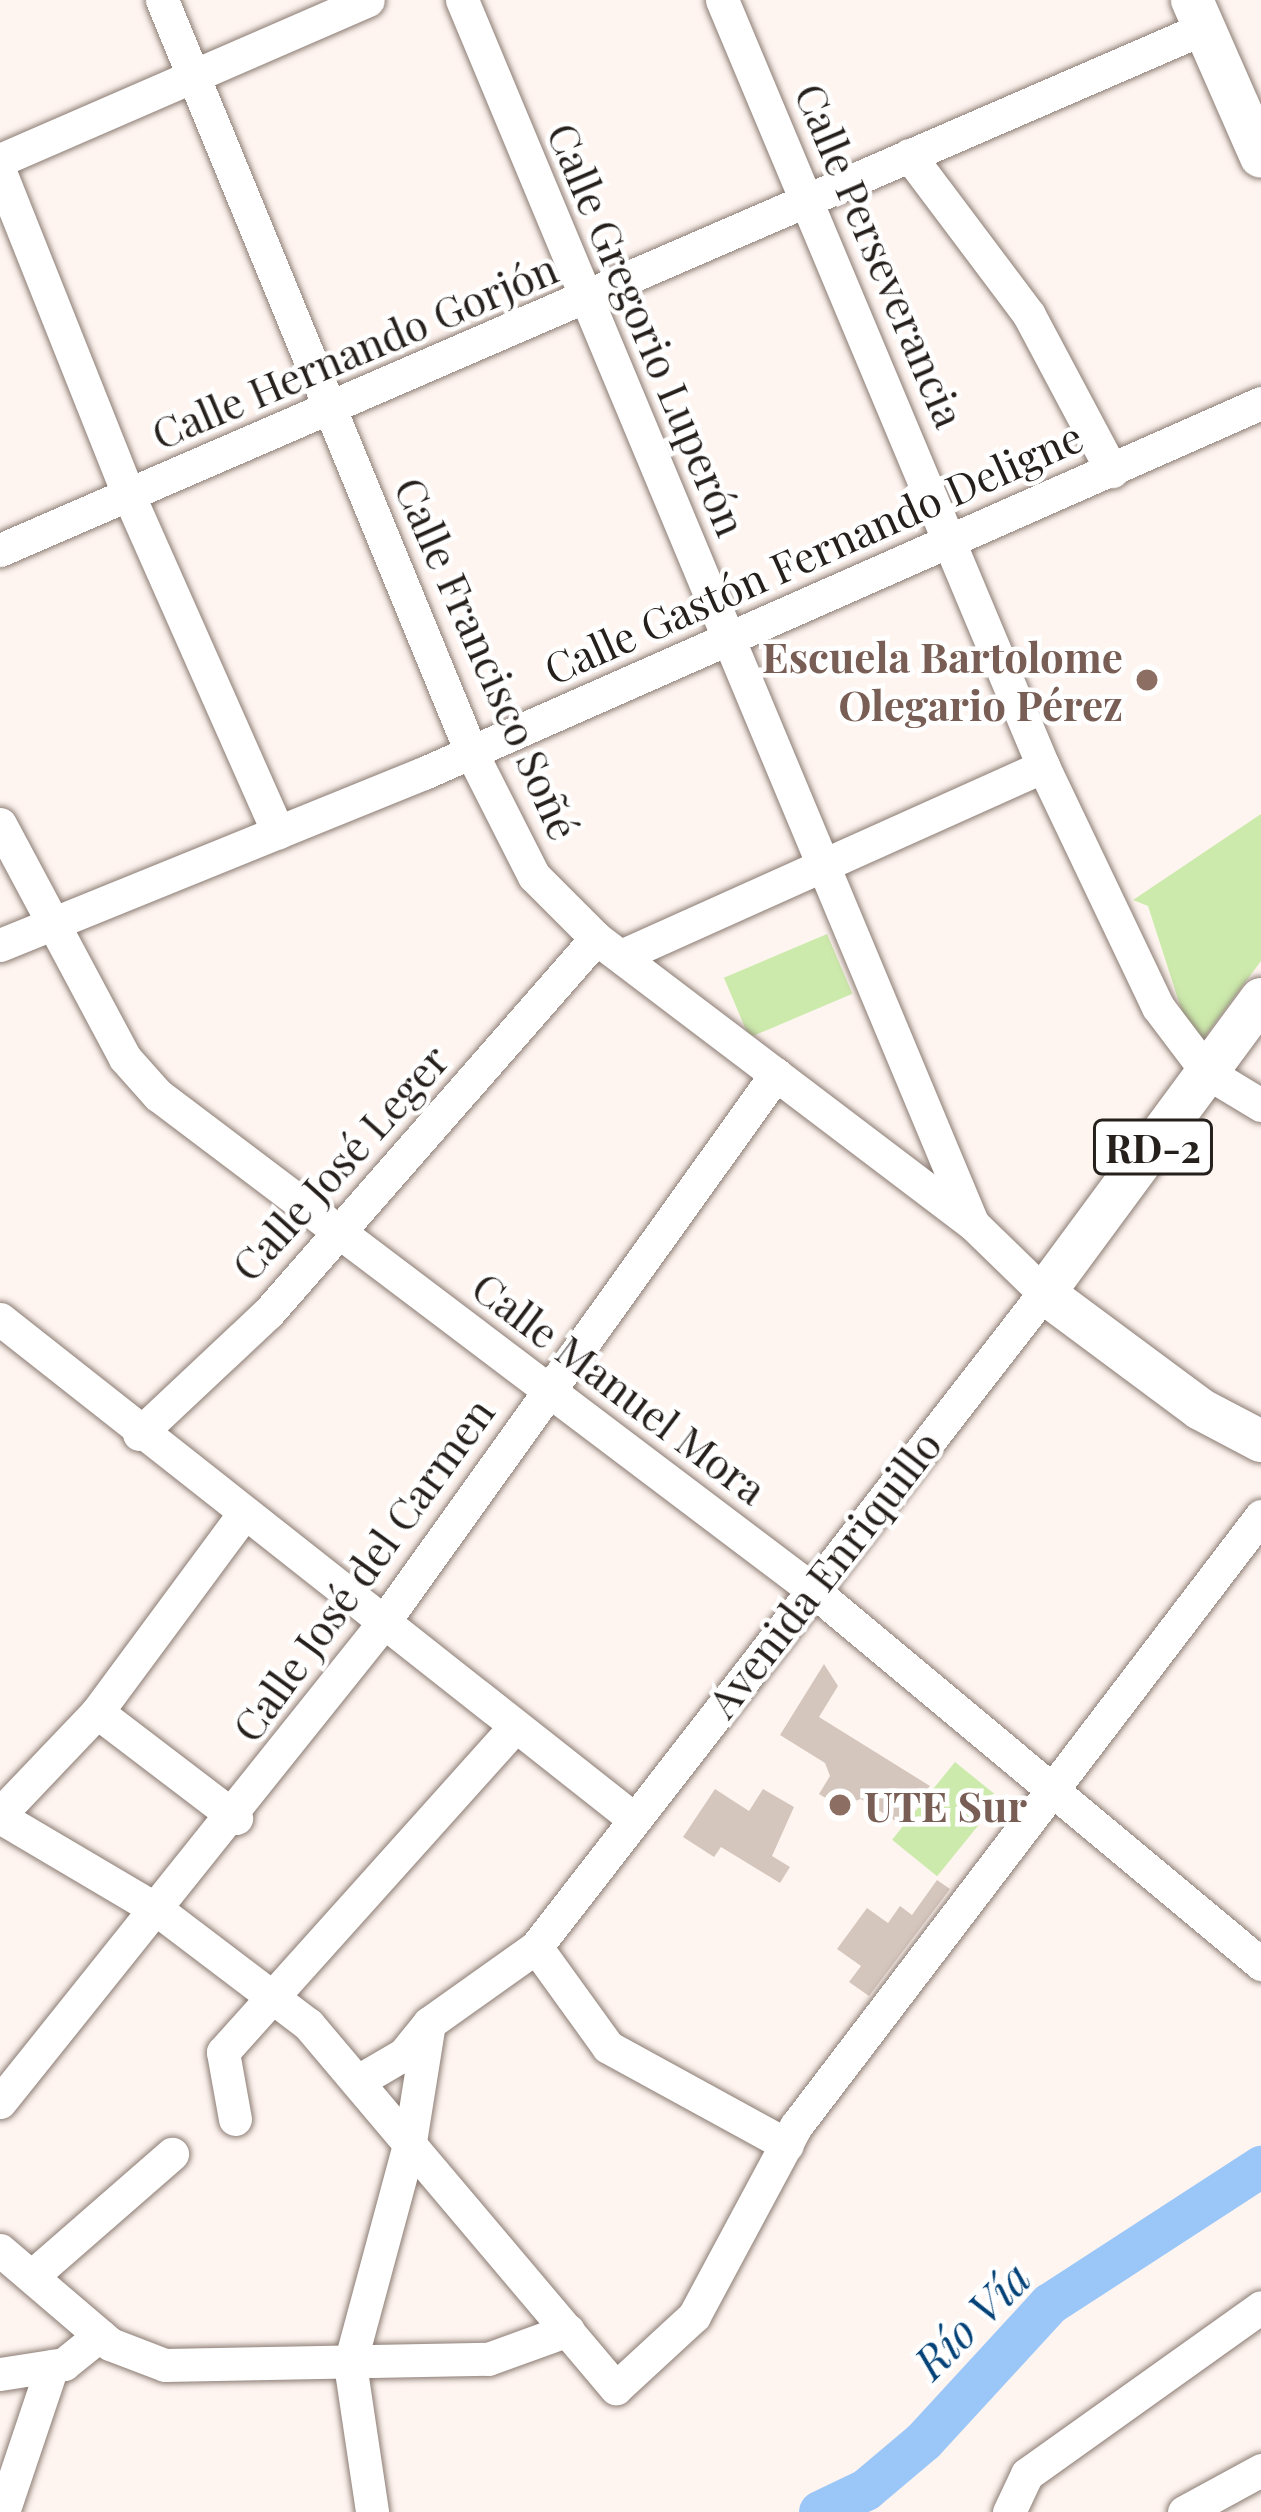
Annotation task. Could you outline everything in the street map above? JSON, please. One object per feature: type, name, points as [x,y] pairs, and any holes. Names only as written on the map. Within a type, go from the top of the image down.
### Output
[{"type":"main road","points":[[1198,14],[1261,157]]},
{"type":"main road","name":"Avenida Enriquillo","points":[[1044,1293],[1261,999]]},
{"type":"main road","points":[[1044,1293],[1261,1441]]},
{"type":"street","name":"Calle Francisco Soñé","points":[[162,0],[471,752],[534,876],[608,947],[973,1224],[1044,1293]]},
{"type":"street","points":[[0,160],[368,0]]},
{"type":"street","name":"Calle Gregorio Luperón","points":[[462,0],[973,1224]]},
{"type":"street","name":"Calle Perseverancia","points":[[722,0],[956,542],[1043,766],[1158,1007],[1208,1073],[1261,1106]]},
{"type":"street","name":"Calle Hernando Gorjón","points":[[0,550],[333,411],[909,155],[1198,14]]},
{"type":"street","points":[[909,155],[1029,315],[1112,471]]},
{"type":"street","points":[[0,172],[129,496],[278,832]]},
{"type":"street","name":"Calle Gastón Fernando Deligne","points":[[0,945],[471,752],[1261,404]]},
{"type":"street","name":"Calle José Leger","points":[[139,1435],[341,1232],[608,947],[825,861],[1043,766]]},
{"type":"street","name":"Calle Manuel Mora","points":[[0,824],[125,1058],[158,1095],[809,1587],[1047,1792],[1261,1964]]},
{"type":"street","name":"Calle José del Carmen","points":[[0,2102],[236,1818],[380,1628],[776,1074]]},
{"type":"street","name":"Avenida Enriquillo","points":[[358,2081],[404,2054],[429,2023],[536,1948],[809,1587],[1044,1293]]},
{"type":"street","points":[[0,1319],[380,1628],[634,1819]]},
{"type":"street","points":[[242,1516],[97,1712],[0,1816],[159,1911],[274,1998],[358,2081],[616,2388],[694,2316],[787,2145],[1047,1792],[1261,1516]]},
{"type":"street","points":[[97,1712],[236,1818]]},
{"type":"street","points":[[235,2119],[218,2065],[514,1728]]},
{"type":"street","points":[[536,1948],[608,2047],[787,2145]]},
{"type":"street","points":[[372,2512],[350,2364],[410,2141],[429,2023]]},
{"type":"street","points":[[32,2276],[172,2153]]},
{"type":"street","points":[[0,2250],[100,2335],[165,2365],[488,2359],[568,2330]]},
{"type":"street","points":[[1010,2512],[1028,2474],[1261,2307]]},
{"type":"street","points":[[0,2374],[52,2366],[100,2335]]},
{"type":"street","points":[[3,2512],[52,2366]]},
{"type":"street","points":[[1184,2512],[1261,2470]]},
{"type":"green space","points":[[1261,814],[1261,961],[1204,1038],[1187,1027],[1148,906],[1133,900]]},
{"type":"green space","points":[[827,934],[852,994],[749,1038],[724,978]]},
{"type":"green space","points":[[955,1762],[1000,1799],[937,1876],[892,1840]]},
{"type":"building","points":[[824,1664],[838,1686],[819,1717],[930,1786],[897,1822],[861,1799],[839,1806],[819,1794],[830,1776],[825,1763],[780,1735]]},
{"type":"building","points":[[715,1789],[749,1811],[763,1789],[794,1807],[772,1856],[790,1867],[780,1883],[721,1847],[714,1857],[683,1837]]},
{"type":"building","points":[[937,1880],[950,1889],[869,1996],[849,1982],[861,1966],[837,1949],[867,1908],[888,1923],[900,1906],[912,1915]]},
{"type":"waterway","name":"Río Vía","points":[[820,2512],[866,2490],[924,2441],[1050,2304],[1261,2167]]},
{"type":"place","name":"Escuela Bartolome Olegario Pérez","points":[[1147,680]]},
{"type":"place","name":"UTE Sur","points":[[840,1805]]}]
